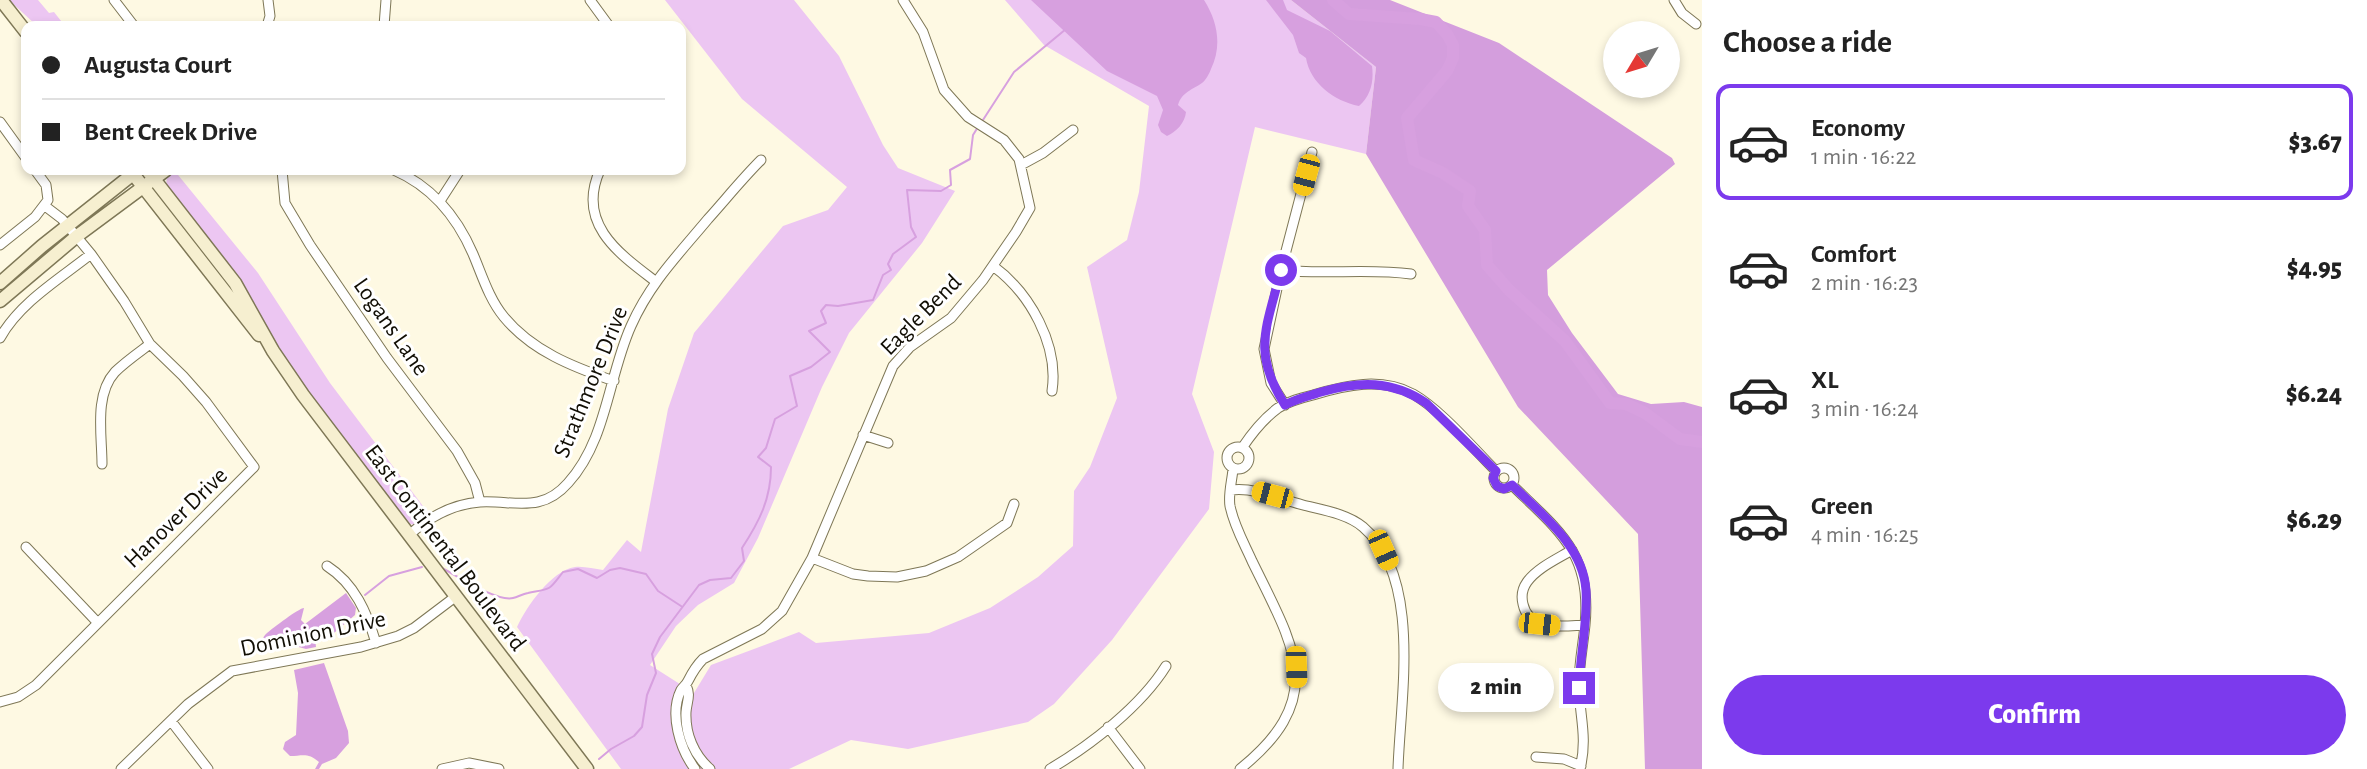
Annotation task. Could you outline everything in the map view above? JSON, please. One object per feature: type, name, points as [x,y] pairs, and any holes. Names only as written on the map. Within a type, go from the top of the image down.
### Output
[{"type":"main road","points":[[3,2],[25,21]]},
{"type":"main road","points":[[3,2],[21,25]]},
{"type":"main road","points":[[0,301],[130,175]]},
{"type":"main road","name":"East Continental Boulevard","points":[[136,175],[273,351],[303,395],[587,769]]},
{"type":"main road","points":[[0,283],[73,231],[144,188],[150,175]]},
{"type":"main road","name":"East Continental Boulevard","points":[[152,175],[235,283],[273,351]]},
{"type":"street","points":[[114,0],[130,21]]},
{"type":"street","points":[[268,0],[268,21]]},
{"type":"street","points":[[384,21],[386,0]]},
{"type":"street","points":[[590,0],[605,21]]},
{"type":"street","name":"Eagle Bend","points":[[695,769],[680,738],[676,714],[682,689],[697,664],[762,629],[782,611],[812,558],[893,366],[910,347],[951,318],[993,266],[1030,208],[1019,159],[1004,140],[968,117],[944,90],[923,32],[903,0]]},
{"type":"street","points":[[1675,0],[1682,13],[1696,24]]},
{"type":"street","points":[[0,122],[21,151]]},
{"type":"street","points":[[1021,165],[1043,153],[1073,130]]},
{"type":"street","points":[[1285,405],[1271,383],[1264,349],[1281,270],[1312,152]]},
{"type":"street","name":"Strathmore Drive","points":[[409,535],[434,516],[462,505],[480,502],[520,505],[542,502],[566,486],[579,470],[601,421],[630,328],[655,281],[761,160]]},
{"type":"street","points":[[0,245],[45,206],[48,194],[39,175]]},
{"type":"street","name":"Logans Lane","points":[[282,175],[285,203],[310,245],[387,358],[457,450],[475,483],[480,502]]},
{"type":"street","points":[[403,175],[420,184],[440,201],[455,219],[503,316],[528,340],[547,352],[576,368],[614,380]]},
{"type":"street","points":[[440,201],[457,175]]},
{"type":"street","points":[[598,175],[593,191],[593,205],[601,231],[614,248],[655,281]]},
{"type":"street","name":"Hanover Drive","points":[[0,702],[18,697],[36,685],[254,467],[206,402],[150,344],[92,254],[73,231],[45,206]]},
{"type":"street","points":[[0,338],[27,306],[92,254]]},
{"type":"street","points":[[993,266],[1009,278],[1034,314],[1045,338],[1055,373],[1052,391]]},
{"type":"street","points":[[1281,270],[1304,273],[1356,269],[1410,274]]},
{"type":"street","points":[[102,464],[101,413],[107,384],[115,373],[150,344]]},
{"type":"street","points":[[1240,769],[1269,743],[1281,727],[1295,695],[1297,675],[1289,638],[1234,523],[1230,503],[1233,469],[1227,456],[1231,449],[1242,448],[1261,423],[1285,405],[1346,385],[1363,384],[1400,388],[1426,403],[1496,471]]},
{"type":"street","points":[[863,435],[888,443]]},
{"type":"street","points":[[1233,469],[1241,469],[1247,464],[1249,456],[1242,448]]},
{"type":"street","points":[[1504,467],[1511,470],[1515,479],[1512,485],[1504,489],[1497,486],[1493,478],[1496,471],[1504,467]]},
{"type":"street","points":[[1512,485],[1555,527],[1572,550],[1584,578],[1585,625],[1579,674],[1585,732],[1581,767],[1564,759],[1536,757]]},
{"type":"street","points":[[1230,490],[1251,489],[1340,515],[1361,525],[1383,550],[1394,575],[1404,653],[1398,769]]},
{"type":"street","points":[[812,558],[853,574],[868,576],[897,577],[926,571],[958,557],[1007,523],[1014,504]]},
{"type":"street","points":[[26,547],[97,622]]},
{"type":"street","points":[[1572,550],[1531,577],[1524,588],[1522,600],[1531,620],[1539,624],[1585,625]]},
{"type":"street","points":[[327,566],[346,581],[355,593],[376,643]]},
{"type":"street","name":"Dominion Drive","points":[[121,769],[200,694],[232,671],[376,643],[398,636],[414,628],[455,597]]},
{"type":"street","points":[[1050,769],[1136,705],[1166,666]]},
{"type":"street","points":[[686,685],[691,694],[686,711],[690,739],[696,754],[710,769]]},
{"type":"street","points":[[171,721],[208,769]]},
{"type":"street","points":[[1108,727],[1140,769]]},
{"type":"street","points":[[442,769],[469,763],[499,769]]},
{"type":"shaded area","points":[[9,0],[38,0],[49,13],[54,12],[61,21],[32,21]]},
{"type":"shaded area","points":[[665,0],[794,0],[839,56],[883,145],[898,168],[955,191],[922,243],[849,333],[822,387],[758,538],[734,583],[698,605],[676,626],[650,665],[694,693],[711,665],[799,632],[816,643],[929,633],[990,608],[1038,577],[1073,546],[1074,491],[1090,467],[1117,398],[1087,267],[1127,240],[1139,192],[1149,106],[1044,45],[1005,0],[1291,0],[1376,67],[1366,154],[1255,127],[1192,394],[1214,452],[1209,509],[1112,640],[1054,704],[1028,722],[908,749],[851,740],[789,769],[621,769],[517,627],[533,600],[557,575],[575,567],[603,570],[627,540],[641,552],[668,409],[694,333],[783,226],[828,210],[847,187],[742,99],[686,27],[686,21],[681,21]]},
{"type":"shaded area","points":[[1031,0],[1204,0],[1215,25],[1217,52],[1206,79],[1185,94],[1178,105],[1186,112],[1180,127],[1167,136],[1161,132],[1158,125],[1163,110],[1157,96],[1107,71]]},
{"type":"shaded area","points":[[1266,0],[1283,0],[1287,10],[1330,31],[1372,66],[1371,88],[1359,106],[1332,95],[1318,83],[1306,58],[1299,53],[1293,35]]},
{"type":"shaded area","points":[[1291,0],[1390,0],[1499,43],[1672,158],[1675,164],[1547,270],[1548,295],[1572,333],[1618,394],[1651,404],[1684,402],[1702,407],[1702,769],[1645,769],[1638,534],[1518,407],[1366,154],[1376,67]]},
{"type":"shaded area","points":[[178,175],[258,273],[330,383],[429,514],[414,525],[407,523],[283,360],[166,187],[167,176]]},
{"type":"shaded area","points":[[346,593],[356,608],[355,615],[334,633],[315,638],[316,647],[306,649],[284,643],[262,643],[267,633],[297,611],[304,608],[301,620],[305,624]]},
{"type":"shaded area","points":[[324,663],[348,731],[349,743],[336,758],[315,769],[319,762],[312,757],[290,756],[283,749],[285,742],[296,735],[298,693],[294,670]]},
{"type":"waterway","points":[[1333,0],[1349,14],[1436,22],[1447,34],[1453,45],[1453,58],[1447,71],[1407,118],[1414,160],[1443,173],[1470,191],[1468,206],[1485,230],[1487,265],[1509,290],[1565,341],[1610,403],[1626,404],[1645,413],[1680,439],[1702,442]]},
{"type":"waterway","points":[[981,123],[1014,72],[1066,29]]},
{"type":"waterway","points":[[599,759],[634,736],[642,727],[647,695],[656,673],[652,654],[660,637],[699,585],[710,580],[731,578],[744,561],[742,548],[763,510],[769,490],[771,467],[758,457],[766,448],[775,419],[797,406],[790,376],[811,367],[830,352],[809,331],[826,323],[821,311],[826,305],[838,306],[873,300],[883,275],[891,270],[888,264],[893,254],[916,237],[911,227],[907,190],[941,191],[951,185],[950,170],[970,159],[973,135],[978,127]]},
{"type":"waterway","points":[[365,595],[389,576],[422,567]]},
{"type":"waterway","points":[[442,568],[477,588],[506,598],[549,588],[563,572],[578,569],[597,578],[610,570],[620,568],[646,574],[658,591],[681,606]]},
{"type":"route","points":[[1281,270],[1267,325],[1264,349],[1271,383],[1285,405],[1346,385],[1400,388],[1426,403],[1496,471],[1493,478],[1497,486],[1504,489],[1512,485],[1555,527],[1579,562],[1586,590],[1579,688]]}]
